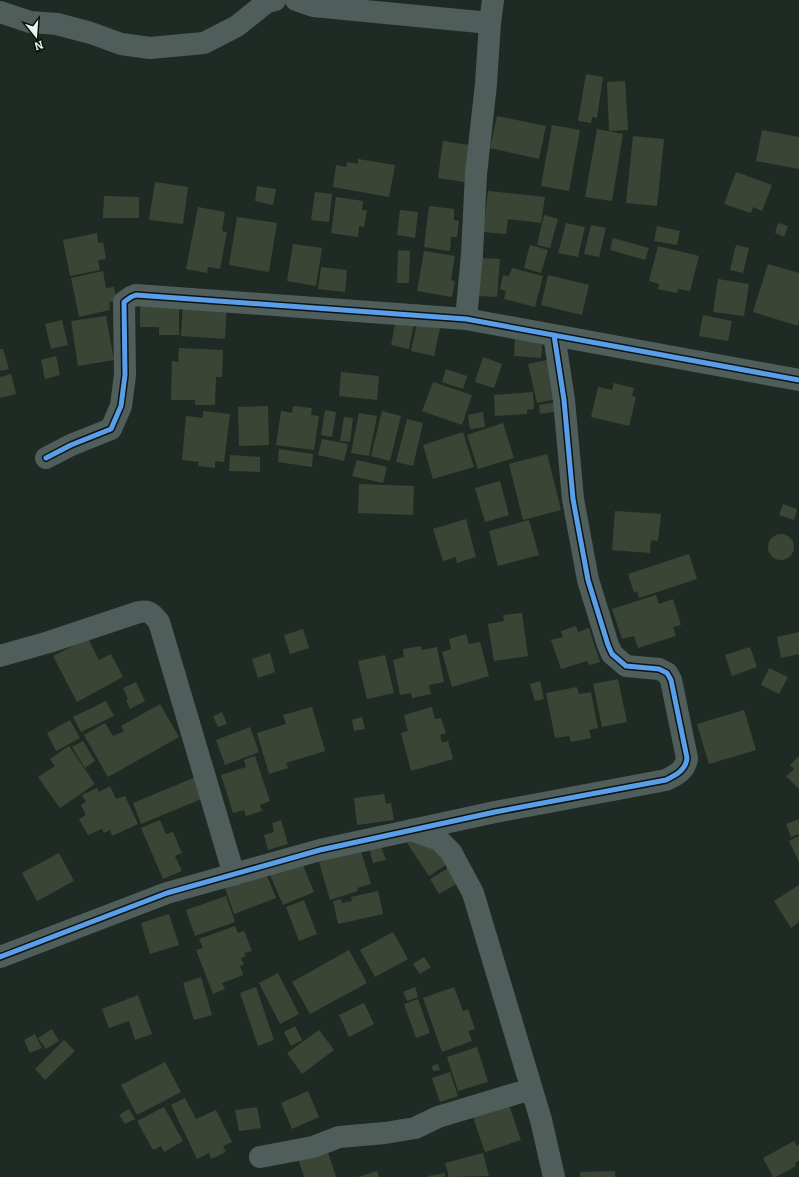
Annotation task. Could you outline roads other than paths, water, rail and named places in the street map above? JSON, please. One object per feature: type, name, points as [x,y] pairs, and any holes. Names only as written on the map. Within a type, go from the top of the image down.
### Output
[{"type":"street","points":[[0,12],[30,22],[57,24],[91,33],[121,44],[150,48],[204,42],[237,26],[267,2],[275,0]]},
{"type":"street","points":[[296,0],[313,6],[490,23]]},
{"type":"street","points":[[466,319],[472,254],[476,174],[486,84],[493,0]]},
{"type":"street","points":[[46,458],[71,445],[111,429],[121,406],[125,375],[124,302],[131,296],[136,295],[466,319],[799,380]]},
{"type":"street","points":[[0,957],[167,893],[320,850],[495,812],[666,780],[684,769],[687,758],[671,680],[668,673],[659,669],[626,666],[612,654],[588,580],[574,499],[564,400],[554,335]]},
{"type":"street","points":[[0,656],[49,642],[138,612],[146,611],[152,614],[158,622],[234,875]]},
{"type":"street","points":[[410,830],[439,840],[451,852],[473,893],[541,1120],[554,1177]]},
{"type":"street","points":[[260,1157],[314,1147],[339,1137],[385,1134],[415,1128],[438,1117],[531,1089]]}]
